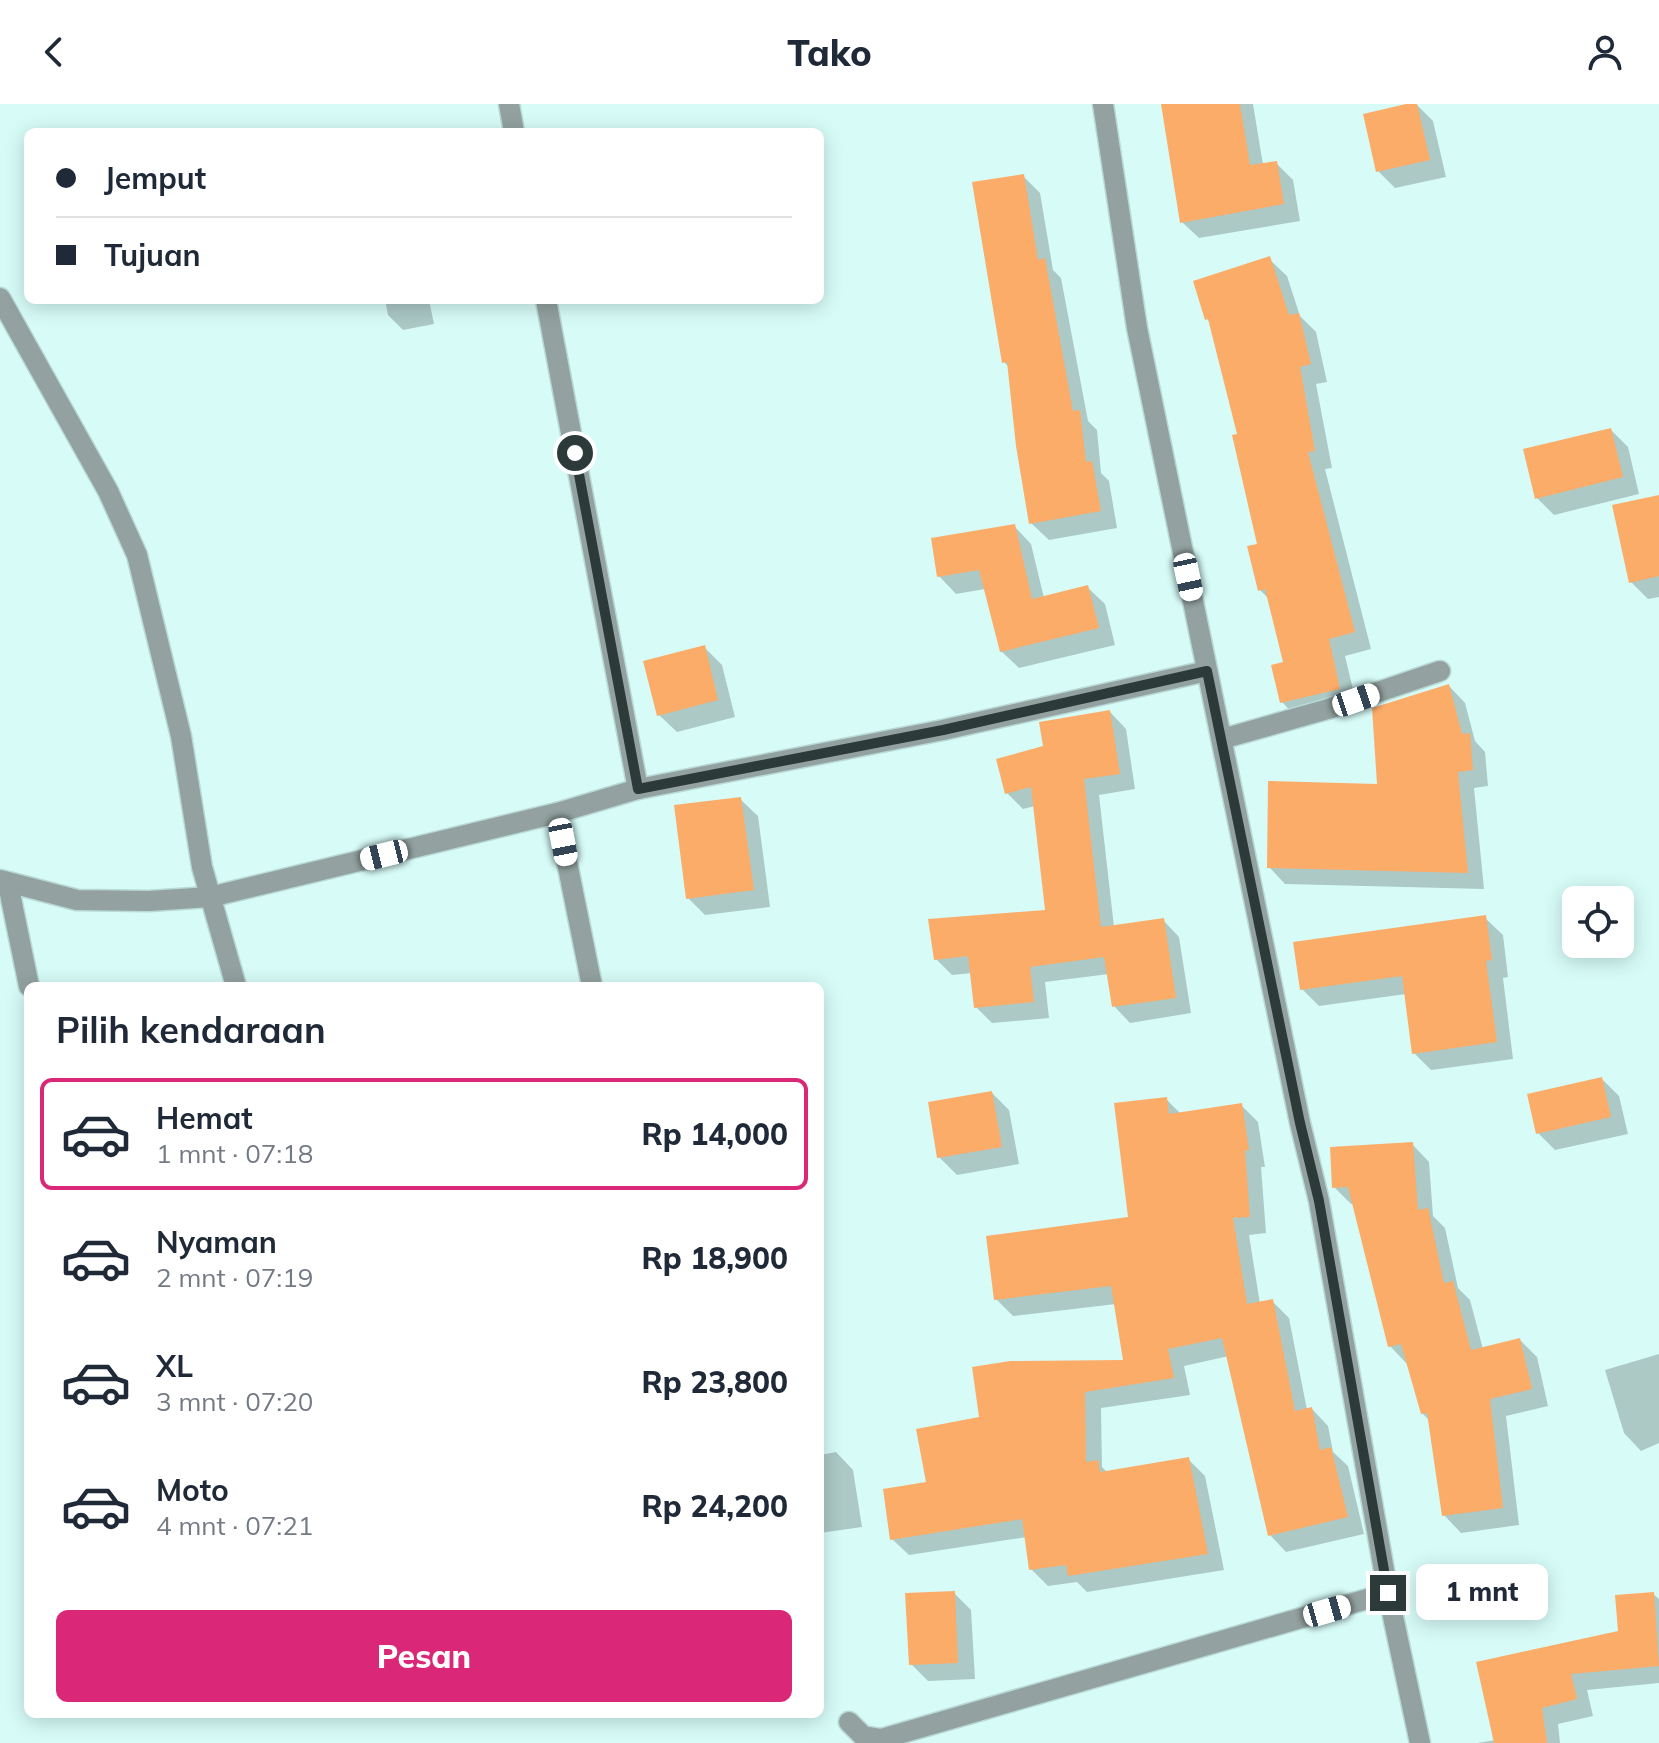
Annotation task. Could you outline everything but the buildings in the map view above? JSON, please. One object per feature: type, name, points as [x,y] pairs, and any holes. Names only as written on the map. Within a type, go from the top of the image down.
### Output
[{"type":"street","points":[[509,104],[513,128]]},
{"type":"street","points":[[1103,104],[1137,328],[1297,1108],[1319,1201],[1388,1593],[1420,1743]]},
{"type":"street","points":[[0,298],[108,491],[137,555],[181,736],[202,867],[235,982]]},
{"type":"street","points":[[547,304],[638,789]]},
{"type":"street","points":[[28,982],[4,882],[77,900],[149,901],[210,897],[557,813],[638,789],[943,730],[1207,671]]},
{"type":"street","points":[[1222,739],[1328,709],[1440,671]]},
{"type":"street","points":[[557,813],[591,982]]},
{"type":"street","points":[[849,1722],[863,1736],[881,1739],[1388,1593]]},
{"type":"route","points":[[575,453],[638,789],[943,730],[1207,671],[1300,1123],[1319,1201],[1388,1593]]}]
